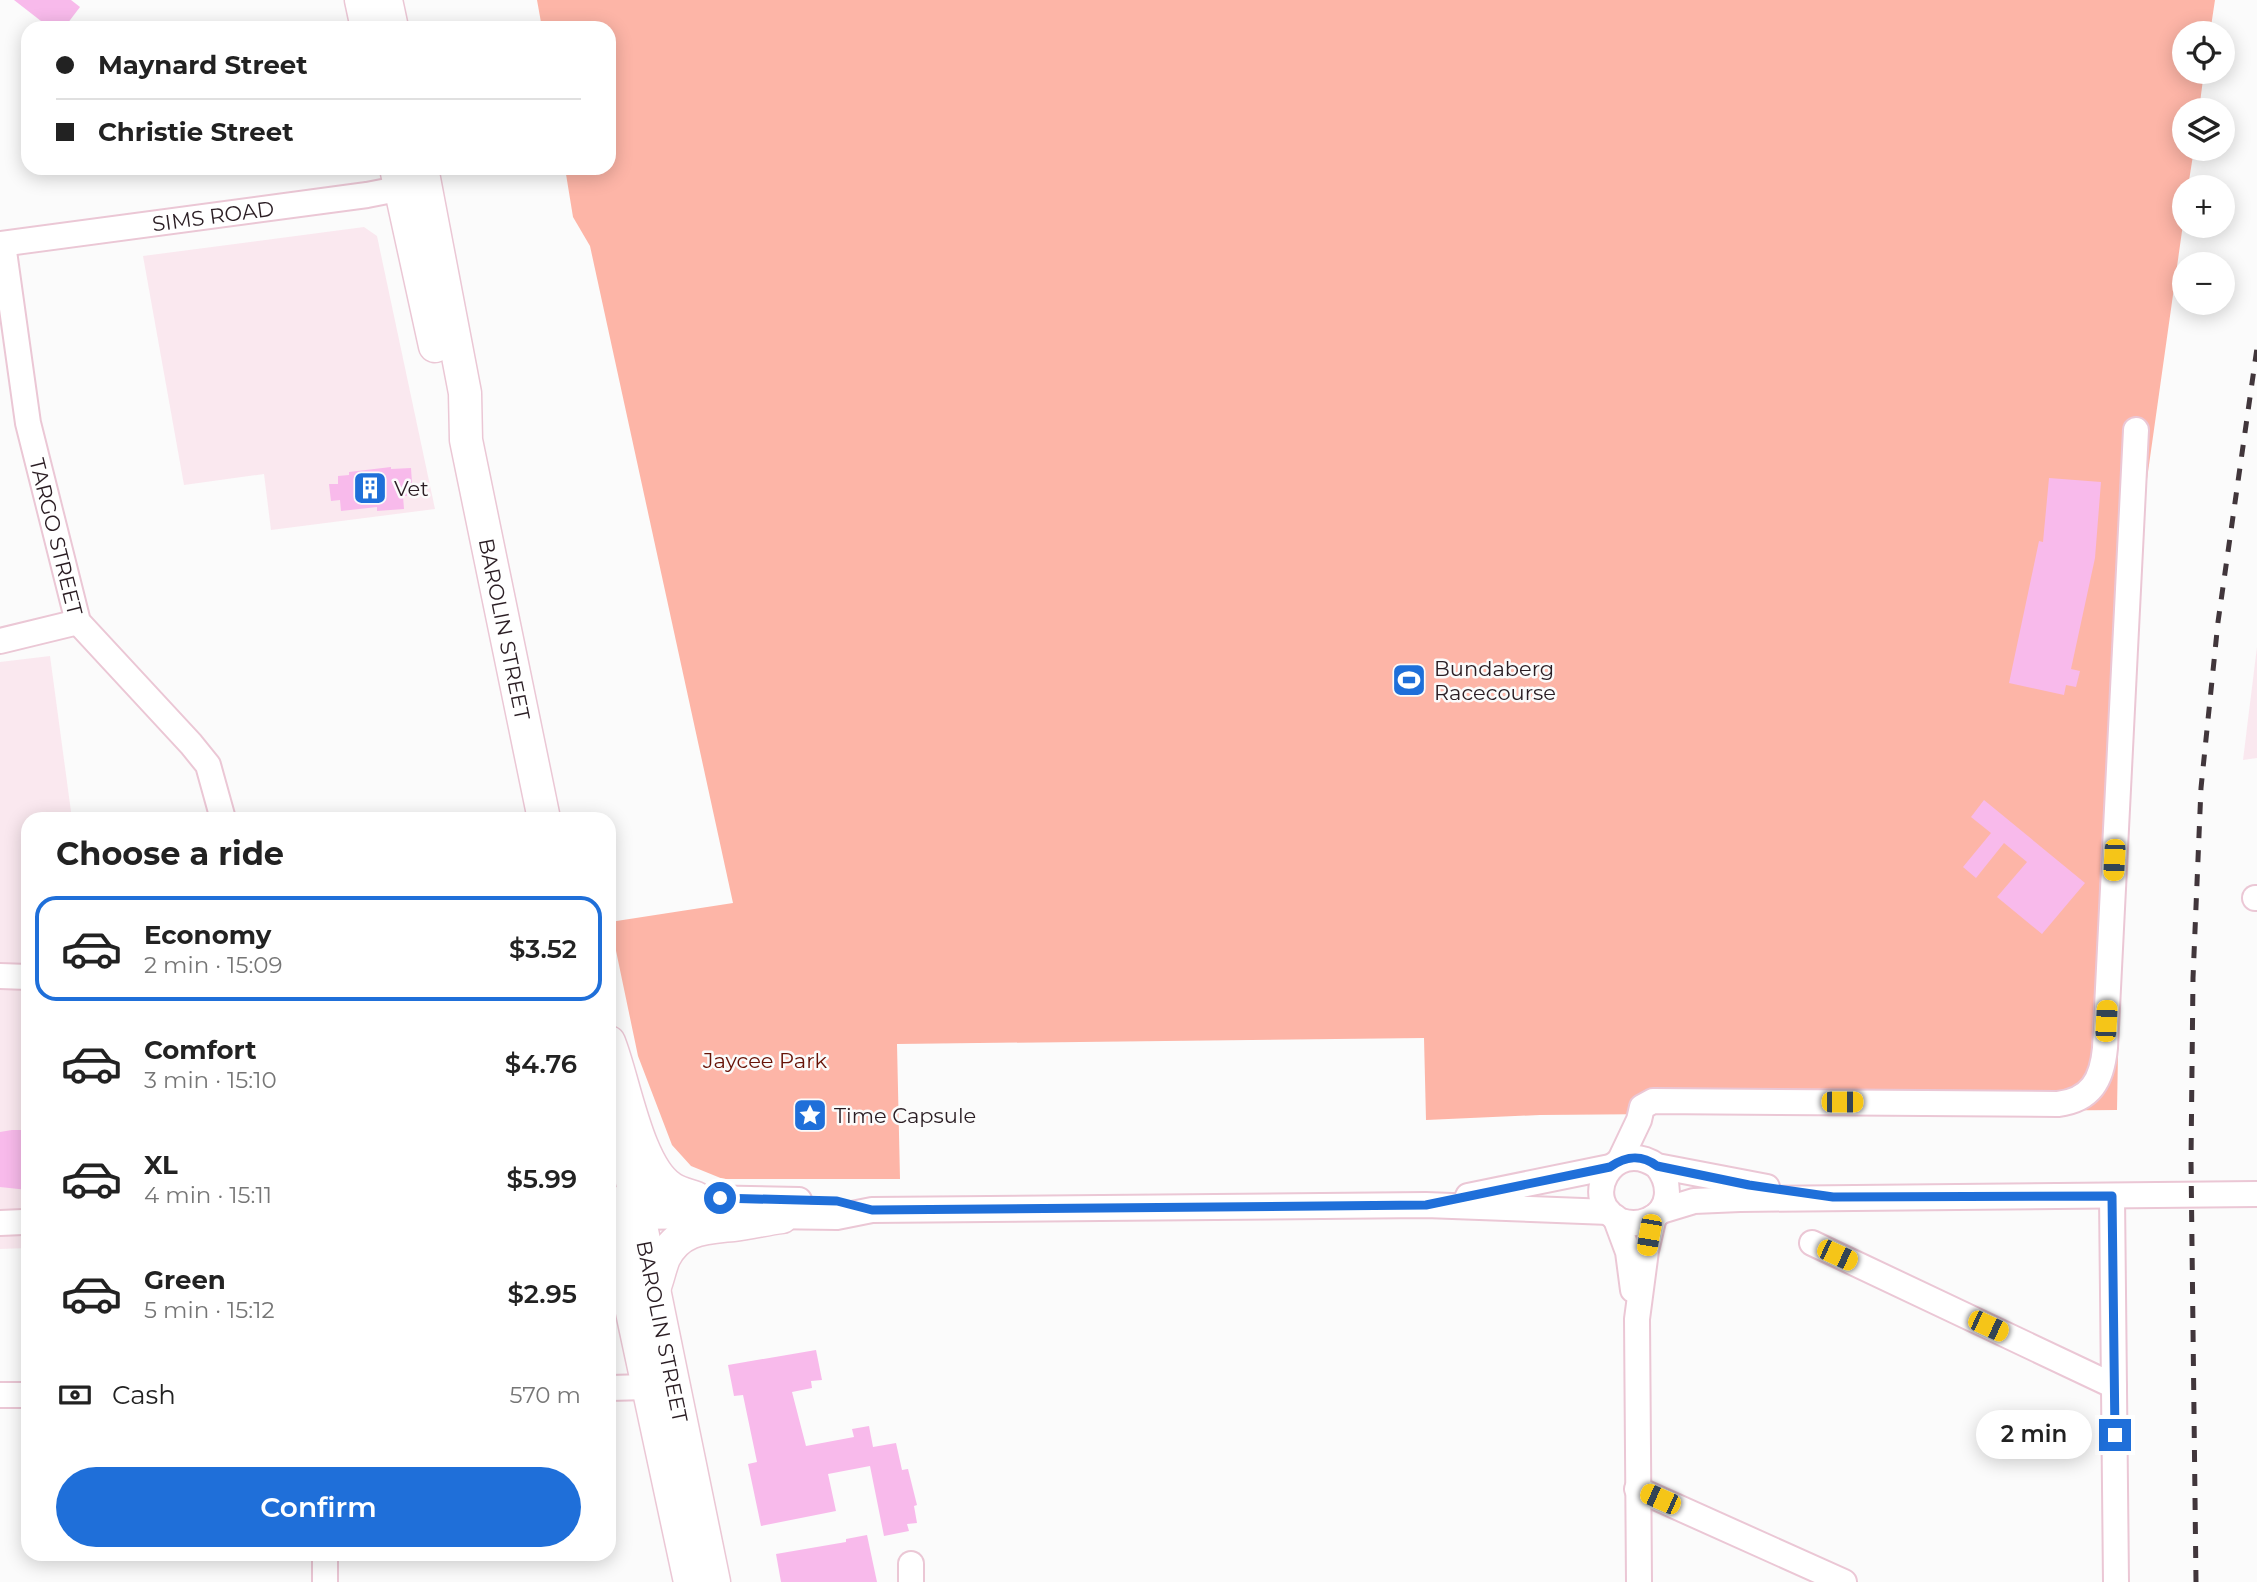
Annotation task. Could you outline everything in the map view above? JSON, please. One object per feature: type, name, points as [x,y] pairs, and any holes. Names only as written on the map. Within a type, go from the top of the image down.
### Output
[{"type":"main road","points":[[361,0],[365,21]]},
{"type":"main road","points":[[386,0],[390,21]]},
{"type":"main road","name":"BAROLIN STREET","points":[[411,177],[448,397],[466,440],[543,812]]},
{"type":"main road","points":[[616,1065],[636,1131],[655,1170],[670,1187],[696,1198]]},
{"type":"main road","name":"BAROLIN STREET","points":[[616,1154],[621,1207],[648,1387],[690,1582]]},
{"type":"main road","name":"BAROLIN STREET","points":[[621,1207],[654,1289],[714,1582]]},
{"type":"main road","points":[[654,1289],[664,1259],[687,1235],[707,1226],[734,1225],[782,1217]]},
{"type":"street","name":"SIMS ROAD","points":[[2,244],[368,195],[411,177]]},
{"type":"street","name":"TARGO STREET","points":[[2,244],[28,423],[78,622],[208,765],[221,812]]},
{"type":"street","points":[[1637,1319],[1628,1252],[1612,1215],[1603,1202],[1601,1190],[1604,1178],[1615,1164],[1639,1120],[1643,1107],[1653,1101],[2058,1104],[2072,1102],[2084,1096],[2093,1086],[2103,1063],[2105,1048],[2136,430]]},
{"type":"street","points":[[0,641],[78,622]]},
{"type":"street","points":[[0,976],[21,977]]},
{"type":"street","points":[[1639,1120],[1644,1143],[1654,1163],[1664,1175],[1668,1188],[1667,1200],[1658,1214],[1646,1251],[1637,1319],[1639,1582]]},
{"type":"street","points":[[1426,1205],[1615,1164],[1635,1157],[1749,1185],[1833,1197]]},
{"type":"street","points":[[621,1207],[782,1217],[837,1217],[872,1210],[1426,1205],[1612,1215],[1635,1224],[1694,1201],[1833,1197],[2257,1194]]},
{"type":"street","points":[[2112,1196],[2116,1582]]},
{"type":"street","points":[[621,1207],[696,1198],[837,1201],[872,1210]]},
{"type":"street","points":[[1812,1243],[2114,1386]]},
{"type":"street","points":[[616,1388],[648,1387]]},
{"type":"street","points":[[0,1395],[21,1395]]},
{"type":"street","points":[[1637,1489],[1844,1582]]},
{"type":"street","points":[[325,1561],[325,1582]]},
{"type":"shaded area","points":[[364,227],[377,236],[435,509],[271,530],[264,474],[184,485],[143,256]]},
{"type":"shaded area","points":[[2257,647],[2257,758],[2243,760]]},
{"type":"shaded area","points":[[50,656],[71,812],[21,812],[21,1248],[0,1249],[0,662]]},
{"type":"green space","name":"Bundaberg Racecourse","points":[[537,0],[2215,0],[2212,21],[2172,21],[2172,84],[2202,84],[2201,98],[2172,98],[2172,161],[2192,161],[2190,175],[2172,175],[2172,238],[2181,238],[2179,252],[2172,252],[2172,302],[2147,479],[2121,881],[2117,1110],[1540,1115],[1426,1120],[1424,1038],[897,1044],[900,1179],[723,1179],[691,1166],[672,1145],[638,1056],[616,951],[616,921],[733,903],[590,246],[573,217],[566,175],[616,175],[616,21],[541,21]]},
{"type":"building","points":[[14,0],[71,0],[80,7],[69,21],[41,21]]},
{"type":"building","name":"Vet","points":[[391,467],[411,468],[411,492],[403,496],[404,509],[377,511],[377,507],[341,511],[340,500],[331,501],[329,484],[338,484],[338,476],[349,475],[349,472]]},
{"type":"building","points":[[2049,478],[2101,482],[2095,558],[2071,669],[2080,671],[2076,687],[2066,685],[2064,695],[2009,683],[2039,541],[2043,542]]},
{"type":"building","points":[[1984,800],[2085,883],[2042,934],[1997,897],[2027,862],[2004,843],[1976,878],[1963,867],[1991,833],[1971,817]]},
{"type":"building","points":[[21,1130],[21,1189],[0,1187],[0,1132]]},
{"type":"building","points":[[816,1350],[822,1380],[811,1381],[812,1388],[792,1392],[806,1446],[854,1437],[852,1429],[869,1426],[873,1447],[896,1443],[902,1470],[908,1469],[917,1505],[914,1506],[917,1523],[907,1524],[909,1531],[884,1536],[870,1466],[828,1474],[836,1511],[761,1526],[748,1464],[757,1462],[743,1395],[734,1396],[728,1365]]},
{"type":"building","points":[[867,1535],[877,1582],[781,1582],[776,1554],[846,1542],[846,1539]]},
{"type":"railway","points":[[2196,1582],[2191,1160],[2193,978],[2201,788],[2218,622],[2257,348]]},
{"type":"place","name":"Vet","points":[[370,488]]},
{"type":"place","name":"Bundaberg Racecourse","points":[[1409,680]]},
{"type":"place","name":"Time Capsule","points":[[810,1115]]},
{"type":"route","points":[[720,1198],[837,1201],[872,1210],[1426,1205],[1610,1167],[1620,1160],[1635,1157],[1643,1158],[1657,1166],[1749,1185],[1833,1197],[2112,1196],[2115,1435]]},
{"type":"park label","name":"Jaycee Park","points":[[765,1060]]}]
